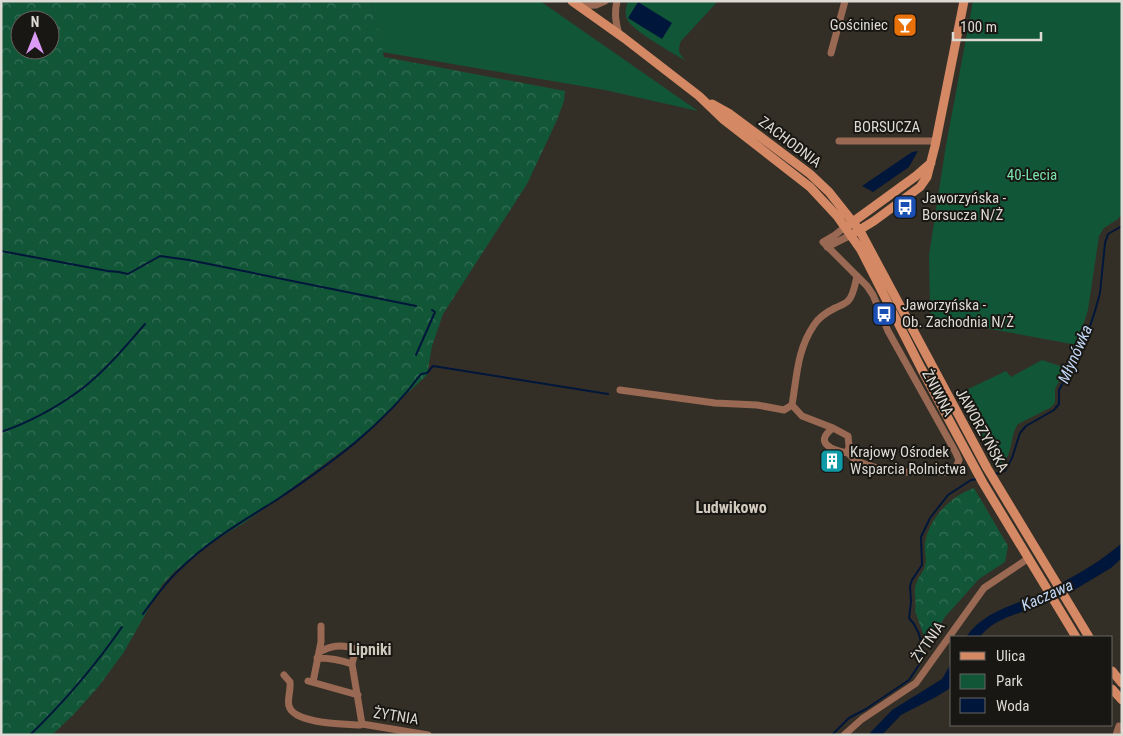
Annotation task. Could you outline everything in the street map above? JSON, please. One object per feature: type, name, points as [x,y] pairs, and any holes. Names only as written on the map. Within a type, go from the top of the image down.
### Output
[{"type":"main road","points":[[856,233],[920,187],[927,177],[964,1]]},
{"type":"main road","name":"ZACHODNIA","points":[[575,3],[699,96],[724,120],[810,187],[833,211],[849,224]]},
{"type":"main road","points":[[849,224],[931,163]]},
{"type":"main road","name":"JAWORZYŃSKA","points":[[849,224],[856,233],[986,468],[1088,636]]},
{"type":"main road","name":"JAWORZYŃSKA","points":[[856,233],[861,250],[921,368],[983,483],[1075,636]]},
{"type":"main road","points":[[1113,672],[1122,683]]},
{"type":"main road","points":[[1113,690],[1122,700]]},
{"type":"street","points":[[575,3],[596,5],[606,1]]},
{"type":"street","points":[[617,1],[615,18],[620,35]]},
{"type":"street","points":[[831,54],[845,1]]},
{"type":"street","name":"BORSUCZA","points":[[839,141],[936,141]]},
{"type":"street","points":[[825,244],[849,224]]},
{"type":"street","points":[[825,244],[856,233]]},
{"type":"street","name":"ŻNIWNA","points":[[825,244],[867,286],[873,295],[888,331],[956,453],[959,460],[958,466],[945,472],[889,472],[856,460],[848,453],[829,448],[825,443],[825,437],[827,432],[833,428]]},
{"type":"street","points":[[620,390],[784,410],[792,405],[802,346],[815,323],[824,314],[848,302],[857,276]]},
{"type":"street","points":[[792,405],[802,416],[848,436],[848,453]]},
{"type":"street","name":"ŻYTNIA","points":[[844,735],[862,719],[916,683],[984,588],[1029,558]]},
{"type":"street","points":[[321,626],[321,642],[310,681],[358,695]]},
{"type":"street","points":[[318,655],[334,646],[353,648],[352,664],[362,723]]},
{"type":"street","points":[[318,655],[352,664]]},
{"type":"street","name":"ŻYTNIA","points":[[284,675],[290,682],[288,704],[290,709],[308,720],[321,723],[360,725],[362,723],[428,735]]},
{"type":"street","points":[[1116,735],[1119,726]]},
{"type":"green space","points":[[1,1],[371,1],[384,57],[565,91],[564,101],[557,120],[527,184],[443,314],[432,346],[427,375],[360,438],[244,523],[212,542],[175,571],[162,585],[124,652],[99,686],[52,735],[1,735]]},
{"type":"green space","points":[[371,1],[540,1],[698,111],[605,90],[382,52]]},
{"type":"green space","points":[[628,1],[718,1],[681,41],[679,52],[686,61],[632,26],[626,16]]},
{"type":"green space","name":"40-Lecia","points":[[973,1],[1122,1],[1122,213],[1118,219],[1104,228],[1099,236],[1088,310],[1077,345],[932,318],[930,310],[929,255],[946,145]]},
{"type":"green space","points":[[1042,360],[1066,368],[1055,389],[1055,403],[1050,408],[1018,424],[1006,460],[995,467],[962,392],[1006,371],[1011,377]]},
{"type":"green space","points":[[974,488],[1008,546],[1005,562],[979,579],[945,617],[925,648],[924,636],[915,611],[915,587],[925,566],[927,534],[936,517],[949,502]]},
{"type":"water","points":[[638,2],[672,23],[662,39],[628,18]]},
{"type":"water","points":[[918,151],[909,167],[873,192],[862,186],[912,152]]},
{"type":"water","points":[[1122,543],[1122,558],[1111,568],[1069,593],[1063,582],[1078,574]]},
{"type":"water","points":[[1042,594],[1047,603],[1002,620],[986,630],[981,636],[967,636],[981,621],[1011,605]]},
{"type":"water","points":[[950,665],[949,689],[901,715],[882,735],[868,735],[892,710],[942,679]]},
{"type":"waterway","name":"Młynówka","points":[[995,474],[1005,471],[1012,458],[1020,433],[1026,426],[1054,410],[1059,404],[1059,390],[1088,332],[1095,311],[1100,293],[1105,243],[1108,234],[1122,226]]},
{"type":"waterway","points":[[1,251],[128,274],[160,256],[189,260],[416,306]]},
{"type":"waterway","points":[[416,355],[435,312],[432,310]]},
{"type":"waterway","points":[[1,432],[44,413],[83,388],[108,366],[145,324]]},
{"type":"waterway","points":[[143,614],[169,580],[190,560],[226,532],[278,499],[355,443],[390,411],[421,374],[427,373],[433,366],[608,394]]},
{"type":"waterway","name":"Młynówka","points":[[832,735],[849,718],[909,680],[919,665],[921,642],[919,634],[909,618],[910,586],[922,565],[921,537],[930,518],[948,495],[971,480],[978,479]]},
{"type":"waterway","points":[[30,735],[79,683],[122,627]]},
{"type":"place","name":"Gościniec","points":[[905,25]]},
{"type":"place","name":"Jaworzyńska - Borsucza N/Ż","points":[[905,207]]},
{"type":"place","name":"Jaworzyńska - Ob. Zachodnia N/Ż","points":[[884,314]]},
{"type":"place","name":"Krajowy Ośrodek Wsparcia Rolnictwa","points":[[832,461]]},
{"type":"district","name":"Ludwikowo","points":[[731,507]]},
{"type":"district","name":"Lipniki","points":[[370,649]]},
{"type":"water label","name":"Kaczawa","points":[[1047,595]]}]
